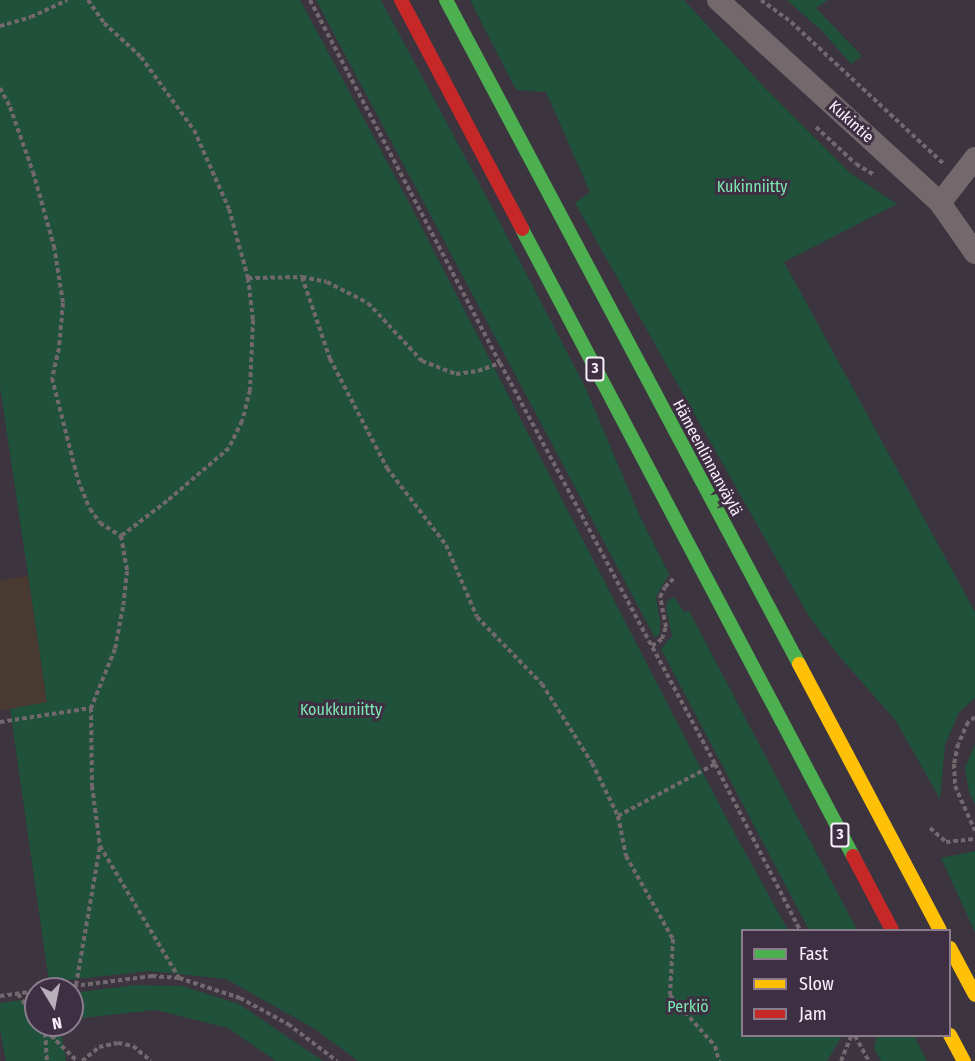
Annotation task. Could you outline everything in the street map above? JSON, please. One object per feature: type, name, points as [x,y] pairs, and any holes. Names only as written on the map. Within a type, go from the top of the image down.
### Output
[{"type":"highway","name":"3","points":[[401,0],[891,929]]},
{"type":"highway","name":"Hämeenlinnanväylä","points":[[446,0],[939,929]]},
{"type":"highway","points":[[951,950],[975,994]]},
{"type":"highway","points":[[951,1037],[964,1061]]},
{"type":"street","name":"Kukintie","points":[[718,0],[940,203],[975,253]]},
{"type":"street","points":[[940,203],[975,158]]},
{"type":"path","points":[[0,26],[31,17],[68,0]]},
{"type":"path","points":[[88,0],[104,23],[141,57],[194,130],[229,209],[248,278],[253,356],[250,390],[229,448],[121,536]]},
{"type":"path","points":[[310,0],[500,363],[715,764],[799,929]]},
{"type":"path","points":[[761,0],[825,53],[947,166],[957,180]]},
{"type":"path","points":[[0,88],[10,107],[33,172],[54,246],[63,303],[59,348],[52,378],[78,480],[90,509],[100,523],[121,536],[128,571],[115,649],[91,708],[92,786],[100,846],[77,977]]},
{"type":"path","points":[[816,127],[855,164],[879,178]]},
{"type":"path","points":[[248,278],[302,277],[327,282],[368,303],[422,361],[456,374],[478,371],[500,363]]},
{"type":"path","points":[[302,277],[330,359],[387,468],[446,545],[477,616],[542,684],[592,762],[618,816],[626,856],[674,939],[670,995],[715,1046],[719,1061]]},
{"type":"path","points":[[652,646],[662,639],[666,627],[660,597],[665,587],[675,578]]},
{"type":"path","points":[[0,722],[91,708]]},
{"type":"path","points":[[975,717],[969,722],[958,744],[954,764],[955,786],[975,831]]},
{"type":"path","points":[[618,816],[715,764]]},
{"type":"path","points":[[930,828],[946,842],[975,839]]},
{"type":"path","points":[[100,846],[179,978]]},
{"type":"path","points":[[84,984],[152,976],[179,978],[240,998],[288,1024],[337,1061]]},
{"type":"path","points":[[0,996],[24,993]]},
{"type":"path","points":[[18,994],[24,1003]]},
{"type":"path","points":[[45,1037],[47,1061]]},
{"type":"path","points":[[51,1037],[76,1061]]},
{"type":"path","points":[[841,1061],[852,1037]]},
{"type":"path","points":[[854,1037],[869,1061]]},
{"type":"path","points":[[82,1061],[99,1047],[118,1043],[133,1046],[151,1061]]},
{"type":"shaded area","points":[[28,576],[47,702],[0,711],[0,580]]},
{"type":"green space","name":"Koukkuniitty","points":[[0,0],[300,0],[406,197],[730,825],[787,929],[741,929],[741,1037],[841,1037],[827,1061],[358,1061],[315,1029],[226,979],[150,971],[84,978],[48,977],[10,709],[47,702],[0,387]]},
{"type":"green space","points":[[316,0],[381,0],[495,213],[585,387],[642,521],[669,574],[656,597],[660,634],[655,638]]},
{"type":"green space","name":"Kukinniitty","points":[[470,0],[684,0],[765,88],[849,172],[897,204],[784,262],[975,612],[975,698],[959,712],[945,745],[940,799],[896,721],[839,656],[810,618],[575,203],[590,192],[546,92],[516,90]]},
{"type":"green space","points":[[787,0],[828,0],[816,8],[862,56],[851,64],[822,31]]},
{"type":"green space","points":[[674,597],[684,612],[689,611],[856,929],[808,929],[661,649],[672,636],[666,608],[668,600]]},
{"type":"green space","points":[[975,744],[975,804],[969,792],[965,768]]},
{"type":"green space","points":[[975,851],[975,932],[941,858]]},
{"type":"green space","points":[[135,985],[182,986],[239,1004],[323,1061],[276,1061],[228,1028],[156,1010],[84,1018],[84,991]]},
{"type":"green space","points":[[24,1000],[24,1037],[62,1037],[66,1061],[6,1061],[0,1030],[0,1003]]},
{"type":"green space","points":[[877,1037],[915,1037],[927,1061],[881,1061],[874,1048]]},
{"type":"traffic: fast","points":[[446,0],[799,664]]},
{"type":"traffic: fast","points":[[522,229],[853,856]]},
{"type":"traffic: slow","points":[[799,664],[939,929]]},
{"type":"traffic: slow","points":[[951,950],[975,995]]},
{"type":"traffic: slow","points":[[951,1037],[964,1061]]},
{"type":"traffic: jam","points":[[401,0],[522,229]]},
{"type":"traffic: jam","points":[[853,856],[891,929]]},
{"type":"park label","name":"Perkiö","points":[[688,1007]]}]
